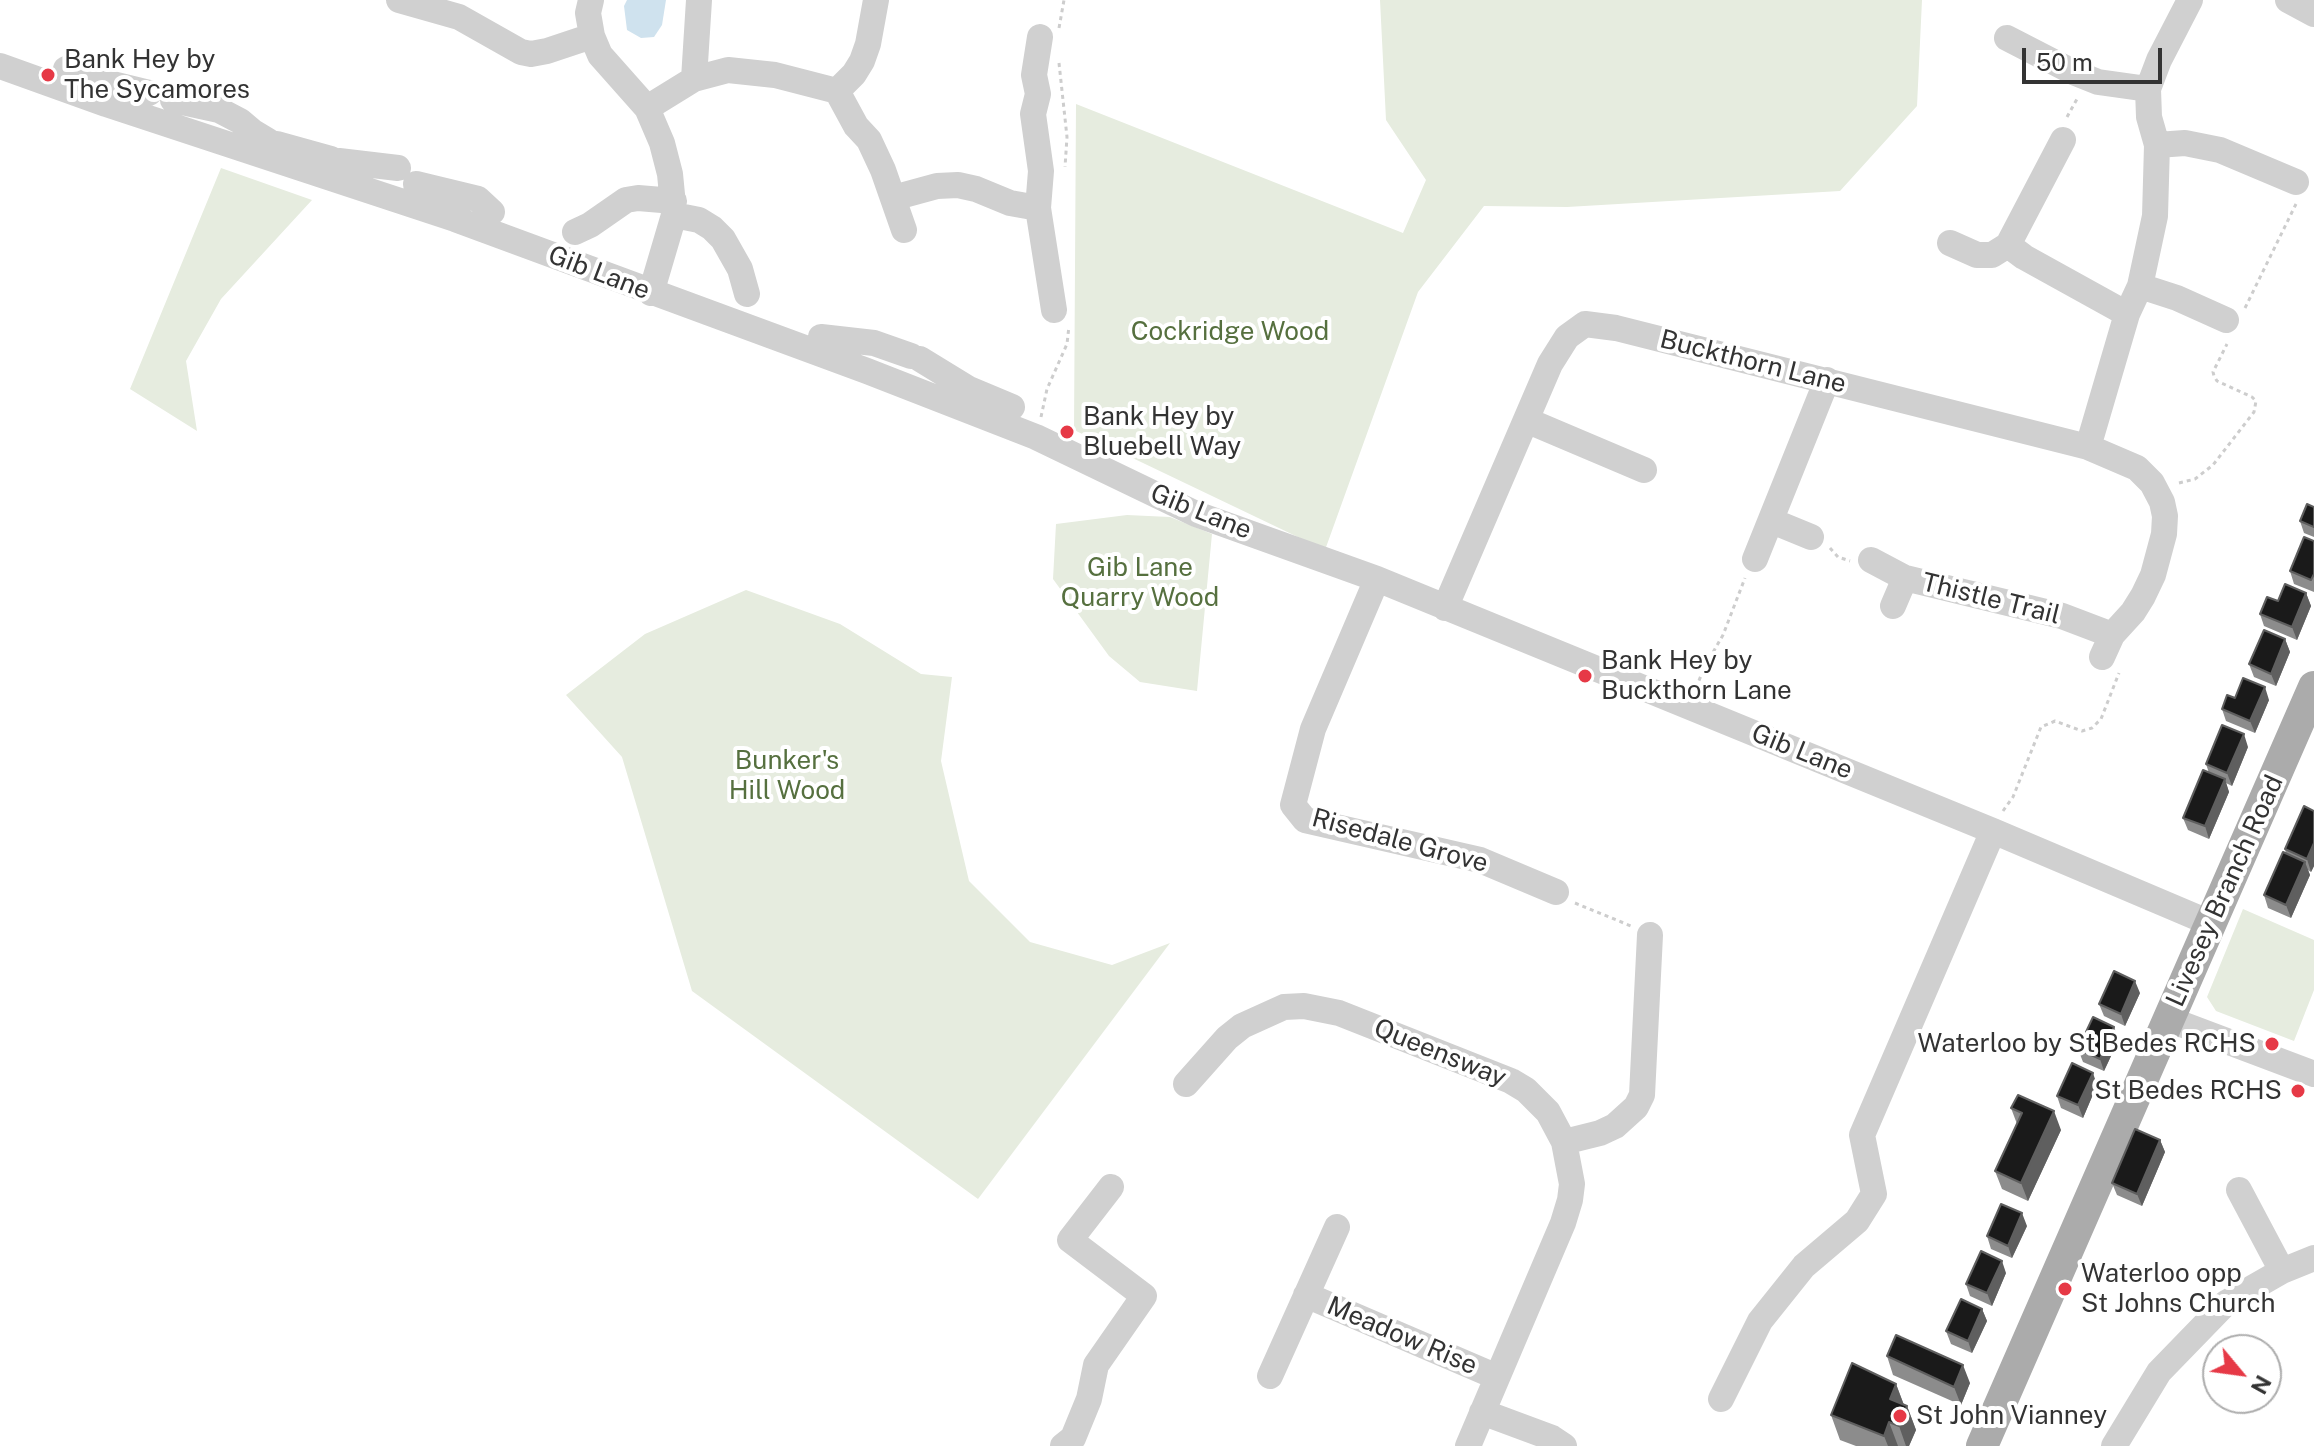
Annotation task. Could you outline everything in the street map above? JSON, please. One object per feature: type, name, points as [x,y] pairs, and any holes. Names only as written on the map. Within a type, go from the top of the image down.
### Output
[{"type":"main road","name":"Livesey Branch Road","points":[[1982,1446],[2314,687]]},
{"type":"street","points":[[399,0],[459,17],[521,52],[531,54],[592,36]]},
{"type":"street","points":[[591,0],[588,13],[592,36],[600,55],[647,108],[662,143],[674,208],[651,293]]},
{"type":"street","points":[[694,79],[699,0]]},
{"type":"street","points":[[837,91],[862,61],[876,0]]},
{"type":"street","points":[[2088,447],[2127,314],[2140,286],[2155,216],[2157,145],[2149,117],[2148,89],[2159,60],[2190,0]]},
{"type":"street","points":[[2288,0],[2314,14]]},
{"type":"street","points":[[1040,37],[1034,75],[1038,94],[1033,114],[1041,171],[1040,221],[1054,310]]},
{"type":"street","points":[[2007,38],[2090,78],[2148,89]]},
{"type":"street","name":"Gib Lane","points":[[0,66],[109,94],[206,136],[319,160],[373,192],[455,219],[867,371],[942,388],[1196,514],[1377,579],[2210,923]]},
{"type":"street","points":[[66,69],[109,94],[161,97],[219,110],[273,143],[319,160],[399,172],[485,202],[492,212]]},
{"type":"street","points":[[647,108],[694,79],[728,70],[775,75],[837,91],[856,126],[869,140],[904,230]]},
{"type":"street","points":[[206,136],[219,110]]},
{"type":"street","points":[[1950,243],[1977,255],[1992,255],[2008,245],[2063,140]]},
{"type":"street","points":[[2157,145],[2185,143],[2220,150],[2298,189]]},
{"type":"street","points":[[373,192],[399,172]]},
{"type":"street","points":[[893,198],[937,186],[958,185],[1010,203],[1040,221]]},
{"type":"street","points":[[455,219],[466,194]]},
{"type":"street","points":[[575,232],[626,200],[638,198],[674,208],[712,228],[723,239],[740,269],[747,294]]},
{"type":"street","points":[[2008,245],[2127,314]]},
{"type":"street","points":[[2140,286],[2177,298],[2233,323]]},
{"type":"street","name":"Buckthorn Lane","points":[[1445,608],[1550,364],[1567,337],[1585,324],[1616,328],[2088,447],[2137,468],[2156,490]]},
{"type":"street","points":[[821,337],[874,343],[916,358],[942,388],[1012,407]]},
{"type":"street","points":[[867,371],[874,343]]},
{"type":"street","points":[[1755,559],[1827,380]]},
{"type":"street","points":[[1526,420],[1644,470]]},
{"type":"street","points":[[2107,646],[2143,596],[2160,552],[2165,516],[2156,490]]},
{"type":"street","points":[[1772,521],[1811,537]]},
{"type":"street","name":"Thistle Trail","points":[[1871,560],[1905,578],[2062,616],[2107,646]]},
{"type":"street","points":[[1893,606],[1905,578]]},
{"type":"street","name":"Risedale Grove","points":[[1377,579],[1313,729],[1293,805],[1305,820],[1480,860],[1556,892]]},
{"type":"street","points":[[1721,1399],[1760,1321],[1804,1266],[1857,1221],[1874,1194],[1862,1135],[1993,831]]},
{"type":"street","points":[[1564,1142],[1615,1126],[1636,1107],[1642,1095],[1650,935]]},
{"type":"street","name":"Queensway","points":[[1186,1085],[1227,1038],[1260,1016],[1284,1007],[1320,1008],[1511,1081],[1526,1090],[1548,1112],[1564,1142],[1572,1184],[1570,1200],[1468,1446]]},
{"type":"street","points":[[2168,1019],[2314,1074]]},
{"type":"street","points":[[1063,1446],[1073,1438],[1089,1399],[1096,1365],[1144,1296],[1070,1240],[1111,1187]]},
{"type":"street","points":[[2239,1190],[2282,1271]]},
{"type":"street","name":"Meadow Rise","points":[[1270,1376],[1337,1227]]},
{"type":"street","points":[[2114,1446],[2159,1372],[2226,1303],[2282,1271],[2314,1258]]},
{"type":"street","name":"Meadow Rise","points":[[1306,1295],[1497,1377]]},
{"type":"street","points":[[1482,1412],[1552,1438],[1564,1446]]},
{"type":"path","points":[[2063,140],[2057,133],[2090,78]]},
{"type":"path","points":[[2156,490],[2195,479],[2205,472],[2254,412],[2256,401],[2252,397],[2217,381],[2213,372],[2233,323],[2298,189]]},
{"type":"path","points":[[1811,537],[1821,538],[1838,557],[1846,561],[1871,560]]},
{"type":"path","points":[[1690,706],[1704,668],[1723,635],[1748,569],[1755,559]]},
{"type":"path","points":[[1993,831],[2013,797],[2041,727],[2055,721],[2087,731],[2101,719],[2120,674],[2098,665],[2107,646]]},
{"type":"path","points":[[1556,892],[1563,898],[1650,935]]},
{"type":"green space","name":"Cockridge Wood","points":[[1380,0],[1922,0],[1917,106],[1840,191],[1567,207],[1484,206],[1418,292],[1325,550],[1074,430],[1076,104],[1403,233],[1426,180],[1386,120]]},
{"type":"green space","points":[[221,168],[312,200],[221,299],[186,361],[197,431],[130,389]]},
{"type":"green space","name":"Gib Lane Quarry Wood","points":[[1127,515],[1170,517],[1212,534],[1197,691],[1140,682],[1109,656],[1053,579],[1056,524]]},
{"type":"green space","name":"Bunker's Hill Wood","points":[[746,590],[840,624],[921,674],[952,677],[941,761],[969,881],[1030,942],[1112,965],[1170,943],[978,1199],[692,991],[622,757],[566,695],[645,634]]},
{"type":"green space","points":[[2243,909],[2314,940],[2314,990],[2294,1041],[2216,1011],[2207,997]]},
{"type":"water","points":[[627,0],[666,0],[662,25],[654,37],[641,38],[627,30],[624,6]]},
{"type":"building","points":[[2307,504],[2314,507],[2314,527],[2300,521]]},
{"type":"building","points":[[2304,537],[2314,541],[2314,574],[2311,580],[2290,571]]},
{"type":"building","points":[[2285,584],[2306,593],[2292,627],[2260,614],[2267,597],[2278,601]]},
{"type":"building","points":[[2264,630],[2285,639],[2271,674],[2249,664]]},
{"type":"building","points":[[2243,678],[2265,687],[2250,721],[2222,709],[2227,695],[2235,698]]},
{"type":"building","points":[[2222,725],[2244,734],[2227,773],[2206,764]]},
{"type":"building","points":[[2203,770],[2225,779],[2205,826],[2183,818]]},
{"type":"building","points":[[2304,806],[2314,811],[2314,843],[2307,859],[2285,849]]},
{"type":"building","points":[[2283,852],[2305,862],[2286,905],[2264,895]]},
{"type":"building","points":[[2114,971],[2135,981],[2121,1014],[2099,1004]]},
{"type":"building","points":[[2093,1017],[2114,1027],[2100,1059],[2078,1049]]},
{"type":"building","points":[[2072,1063],[2093,1073],[2078,1105],[2057,1096]]},
{"type":"building","points":[[2018,1095],[2054,1111],[2021,1183],[1995,1171],[2022,1113],[2011,1108]]},
{"type":"building","points":[[2135,1129],[2160,1140],[2137,1194],[2112,1183]]},
{"type":"building","points":[[2001,1204],[2022,1213],[2008,1246],[1987,1236]]},
{"type":"building","points":[[1981,1251],[2002,1261],[1987,1293],[1966,1284]]},
{"type":"building","points":[[1961,1299],[1982,1309],[1968,1341],[1946,1331]]},
{"type":"building","points":[[1896,1335],[1963,1365],[1954,1387],[1887,1356]]},
{"type":"building","points":[[1852,1363],[1896,1384],[1890,1399],[1907,1406],[1899,1426],[1889,1422],[1884,1436],[1831,1415]]},
{"type":"place","name":"Bank Hey by The Sycamores","points":[[48,75]]},
{"type":"place","name":"Bank Hey by Bluebell Way","points":[[1067,432]]},
{"type":"place","name":"Bank Hey by Buckthorn Lane","points":[[1585,676]]},
{"type":"place","name":"Waterloo by St Bedes RCHS","points":[[2272,1044]]},
{"type":"place","name":"St Bedes RCHS","points":[[2298,1091]]},
{"type":"place","name":"Waterloo opp St Johns Church","points":[[2065,1289]]},
{"type":"place","name":"St John Vianney","points":[[1900,1416]]}]
